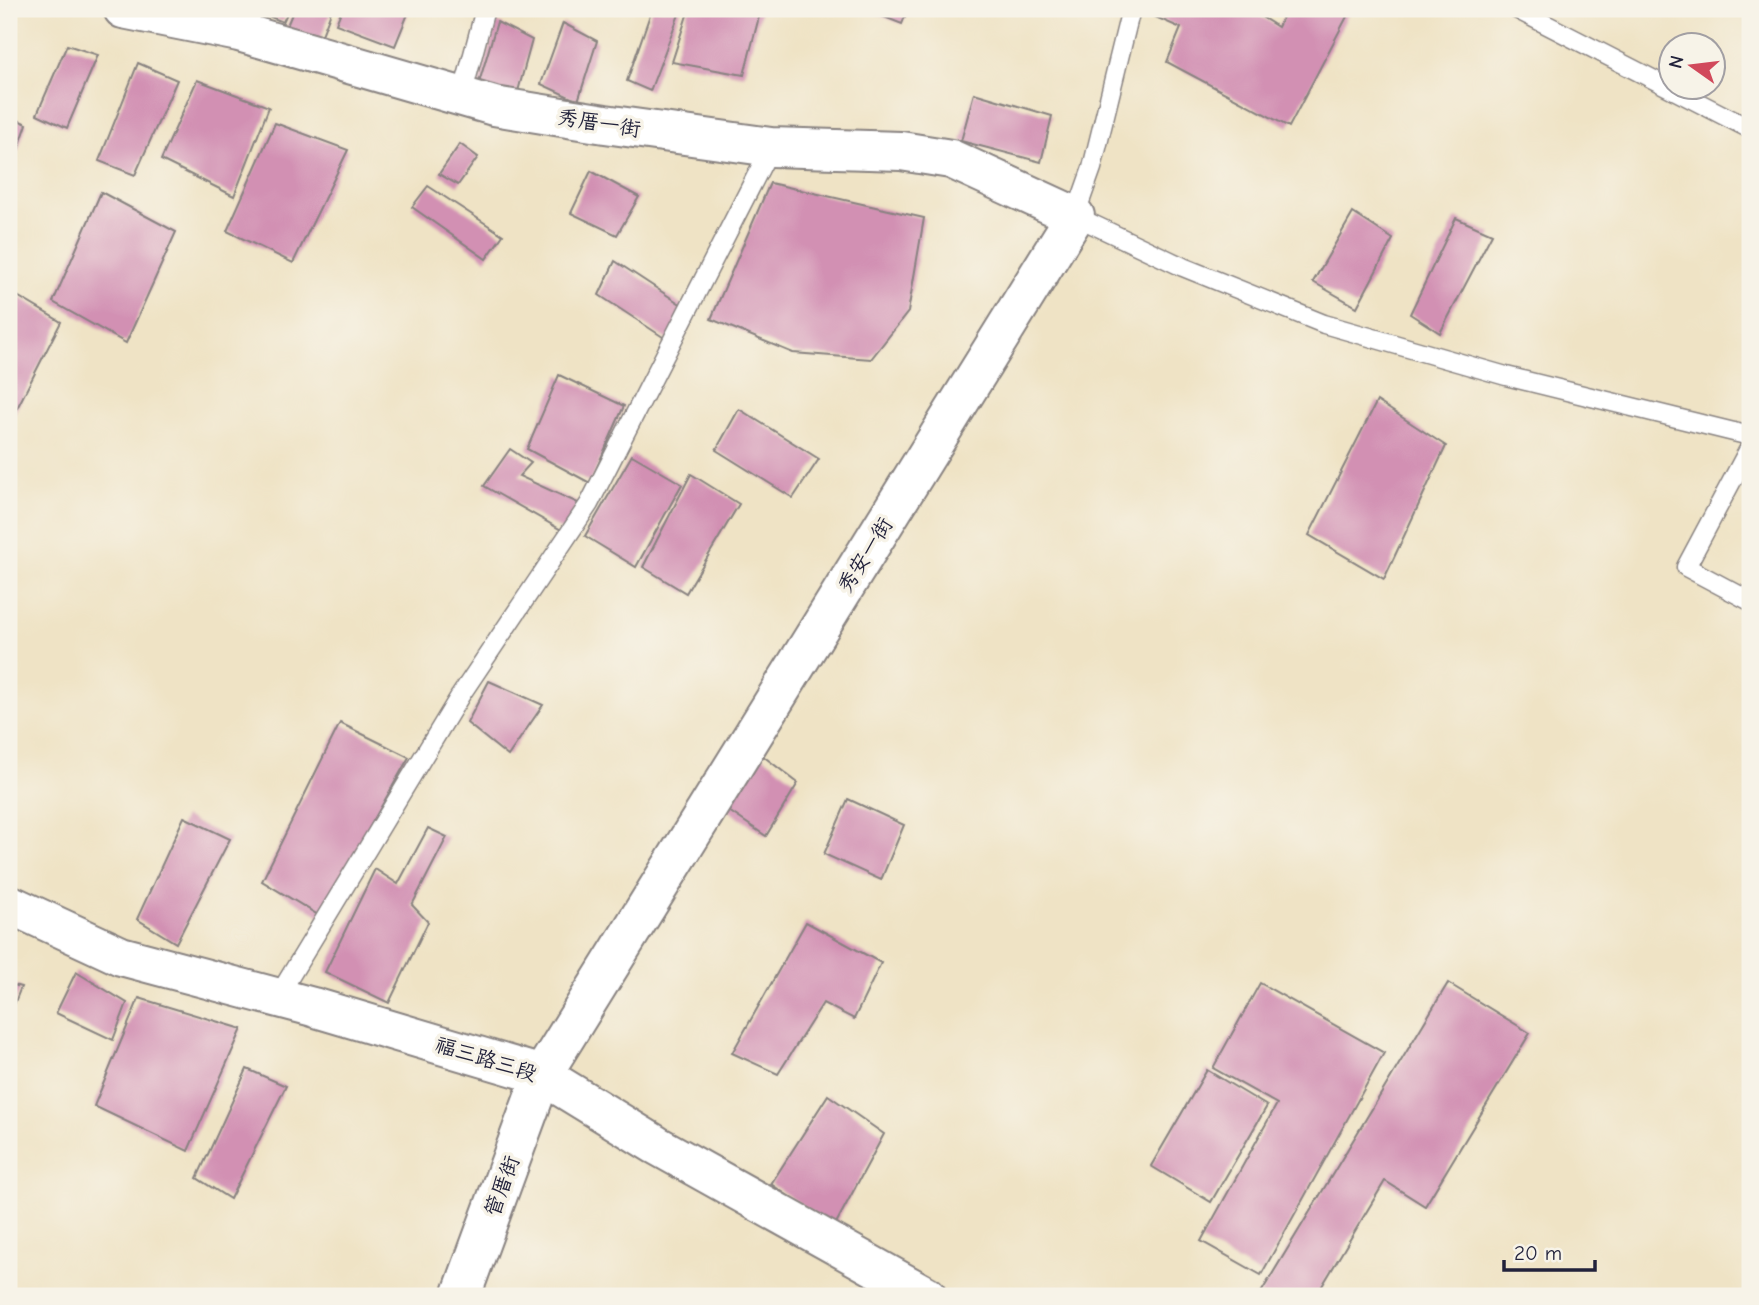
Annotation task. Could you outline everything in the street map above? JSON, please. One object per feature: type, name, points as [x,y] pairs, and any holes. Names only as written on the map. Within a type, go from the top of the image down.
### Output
[{"type":"street","name":"秀厝一街","points":[[123,9],[239,32],[494,106],[771,147],[901,151],[951,159],[1075,216]]},
{"type":"street","name":"秀安一街","points":[[542,1075],[1075,216]]},
{"type":"street","name":"福三路三段","points":[[9,904],[121,956],[542,1075],[656,1145],[927,1296]]},
{"type":"street","name":"管厝街","points":[[461,1296],[542,1075]]},
{"type":"lane","points":[[462,96],[485,9]]},
{"type":"lane","name":"秀安一街","points":[[1075,216],[1092,168],[1131,9]]},
{"type":"lane","points":[[1516,9],[1750,129]]},
{"type":"lane","points":[[277,998],[460,696],[589,504],[771,147]]},
{"type":"lane","points":[[1075,216],[1183,267],[1324,324],[1506,376],[1750,436]]},
{"type":"lane","points":[[1750,447],[1686,567],[1750,601]]},
{"type":"building","points":[[289,9],[283,22],[256,11]]},
{"type":"building","points":[[294,9],[332,9],[320,40],[286,28]]},
{"type":"building","points":[[342,9],[410,9],[395,46],[336,24]]},
{"type":"building","points":[[652,9],[681,9],[650,91],[627,81]]},
{"type":"building","points":[[689,9],[761,9],[744,75],[672,62]]},
{"type":"building","points":[[864,9],[908,9],[902,24]]},
{"type":"building","points":[[1137,9],[1255,9],[1258,10],[1257,14],[1278,27],[1287,9],[1351,9],[1289,127],[1167,62],[1181,28]]},
{"type":"building","points":[[497,22],[532,40],[511,117],[473,103]]},
{"type":"building","points":[[563,23],[597,41],[578,101],[541,84]]},
{"type":"building","points":[[67,45],[98,55],[67,128],[37,114]]},
{"type":"building","points":[[138,63],[177,80],[135,175],[99,161]]},
{"type":"building","points":[[197,80],[269,107],[234,196],[161,160]]},
{"type":"building","points":[[974,93],[1052,116],[1041,162],[961,141]]},
{"type":"building","points":[[9,116],[27,124],[14,162],[9,160]]},
{"type":"building","points":[[275,123],[348,150],[293,263],[227,231]]},
{"type":"building","points":[[460,144],[478,157],[458,185],[439,174]]},
{"type":"building","points":[[591,171],[639,197],[617,235],[571,213]]},
{"type":"building","points":[[770,183],[924,218],[908,312],[871,359],[793,353],[711,319]]},
{"type":"building","points":[[428,186],[503,235],[486,259],[412,207]]},
{"type":"building","points":[[101,192],[176,232],[126,343],[53,302]]},
{"type":"building","points":[[1353,213],[1393,239],[1357,307],[1313,282]]},
{"type":"building","points":[[1456,218],[1492,234],[1440,333],[1410,314]]},
{"type":"building","points":[[615,261],[694,313],[672,343],[599,295]]},
{"type":"building","points":[[9,291],[61,322],[9,424]]},
{"type":"building","points":[[559,375],[624,406],[590,483],[527,449]]},
{"type":"building","points":[[1377,401],[1446,446],[1384,579],[1309,535]]},
{"type":"building","points":[[739,409],[819,459],[793,498],[716,450]]},
{"type":"building","points":[[510,449],[531,463],[519,476],[578,503],[565,532],[484,486]]},
{"type":"building","points":[[632,455],[682,484],[636,567],[585,536]]},
{"type":"building","points":[[691,474],[739,504],[686,593],[643,567]]},
{"type":"building","points":[[489,681],[543,705],[508,756],[467,723]]},
{"type":"building","points":[[340,723],[409,757],[320,916],[262,881]]},
{"type":"building","points":[[754,749],[798,783],[766,836],[720,805]]},
{"type":"building","points":[[848,799],[904,825],[881,880],[824,854]]},
{"type":"building","points":[[184,817],[230,839],[176,943],[137,919]]},
{"type":"building","points":[[428,828],[447,837],[412,905],[428,922],[389,1003],[325,972],[375,869],[398,884]]},
{"type":"building","points":[[806,922],[881,963],[854,1019],[823,1003],[778,1074],[732,1053]]},
{"type":"building","points":[[76,972],[127,1003],[113,1040],[56,1013]]},
{"type":"building","points":[[1260,983],[1384,1053],[1261,1275],[1201,1241],[1277,1104],[1213,1068]]},
{"type":"building","points":[[1448,983],[1530,1033],[1425,1206],[1385,1181],[1316,1296],[1259,1296]]},
{"type":"building","points":[[9,984],[21,987],[9,1017]]},
{"type":"building","points":[[139,998],[242,1029],[188,1151],[94,1106]]},
{"type":"building","points":[[247,1069],[286,1086],[230,1199],[197,1178]]},
{"type":"building","points":[[1207,1070],[1267,1106],[1211,1202],[1151,1166]]},
{"type":"building","points":[[828,1095],[884,1134],[834,1227],[771,1184]]}]
